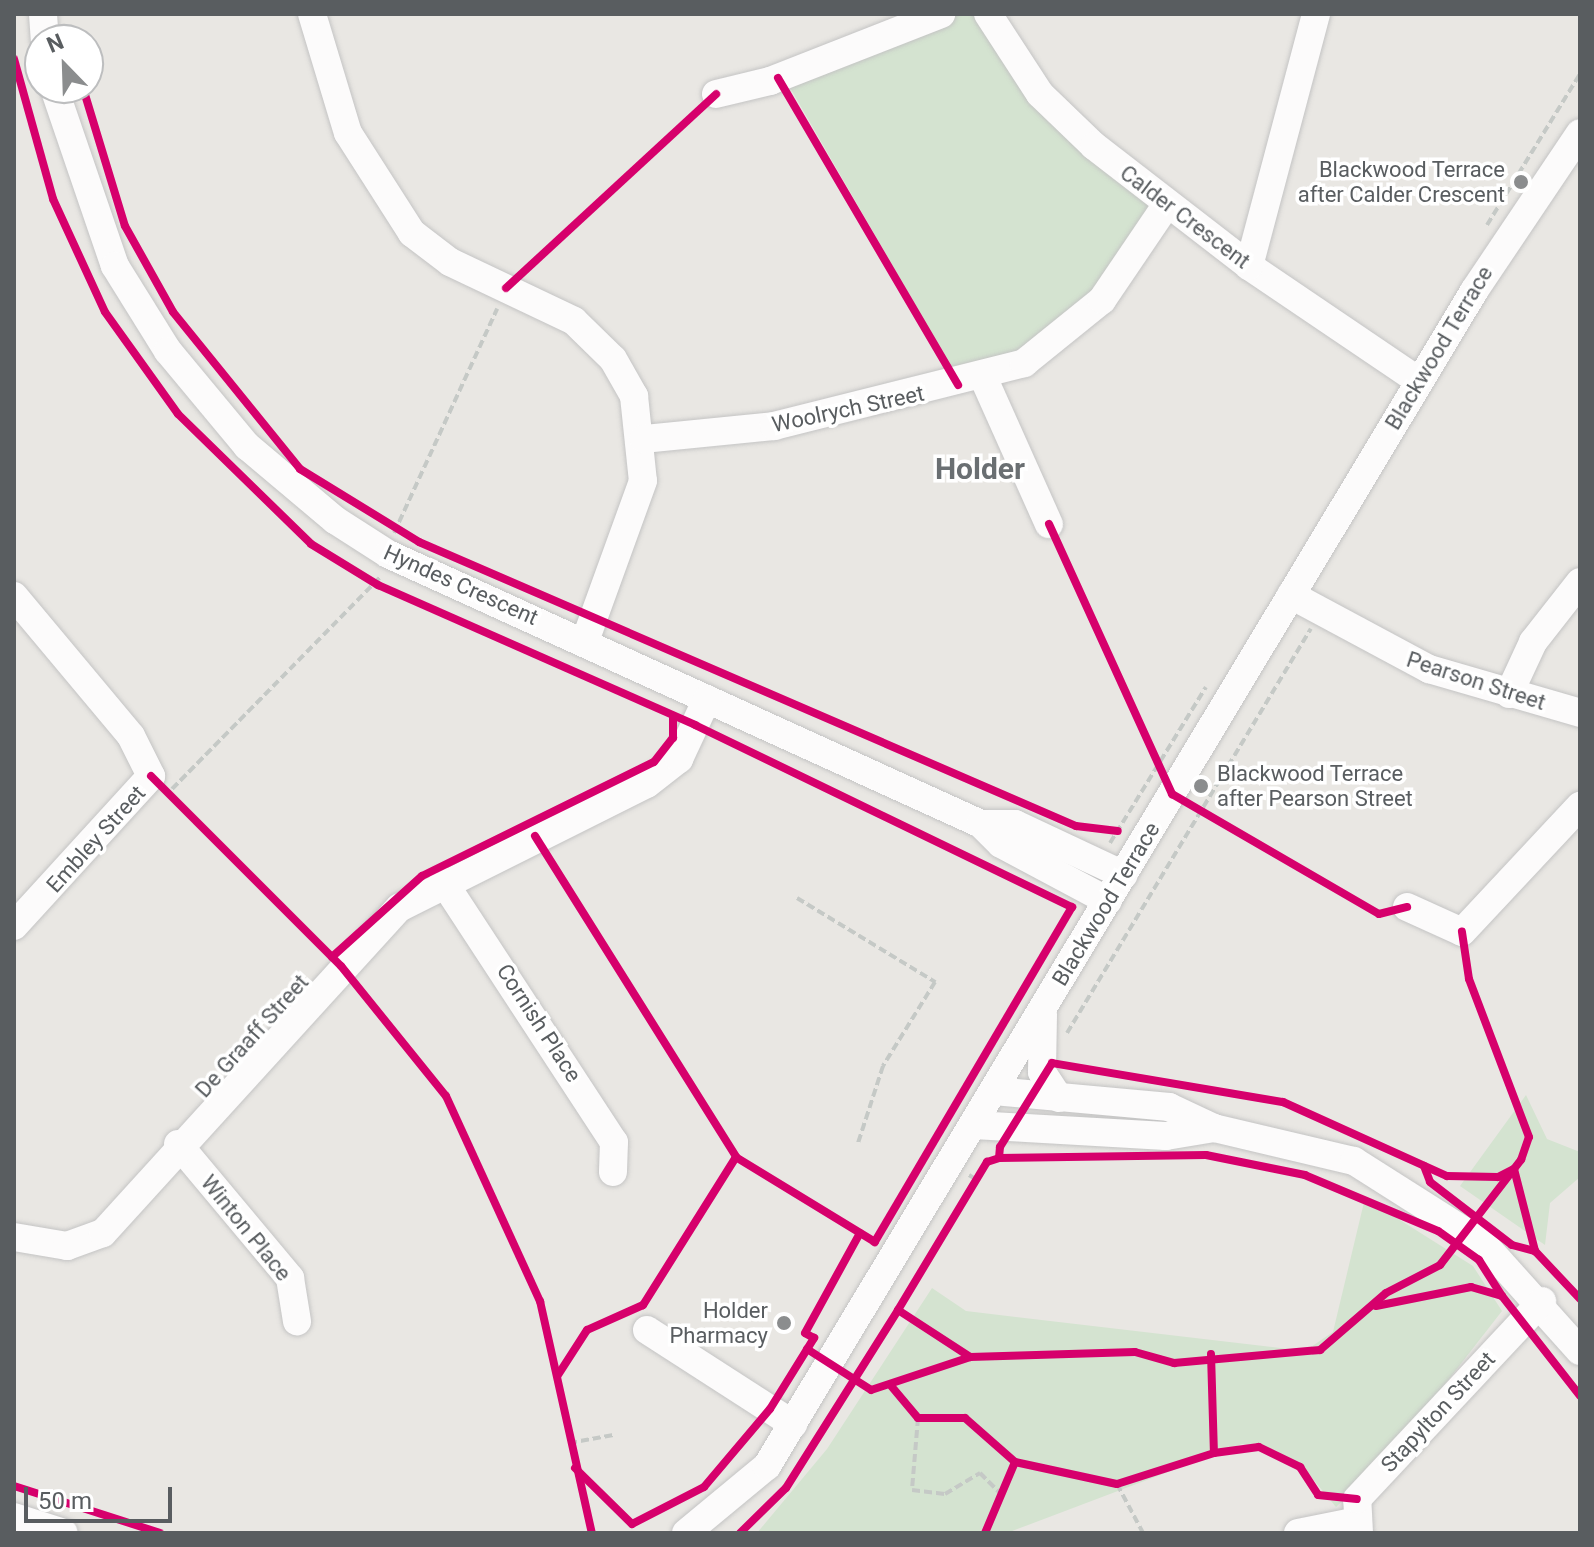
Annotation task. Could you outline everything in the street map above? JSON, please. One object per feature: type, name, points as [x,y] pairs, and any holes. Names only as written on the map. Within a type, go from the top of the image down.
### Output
[{"type":"street","points":[[312,14],[329,88],[387,201],[412,233],[450,262],[506,288],[595,338],[630,387],[644,439],[637,505],[585,641]]},
{"type":"street","points":[[716,94],[770,81],[941,14]]},
{"type":"street","name":"Calder Crescent","points":[[988,14],[1040,94],[1167,204],[1249,266],[1419,381]]},
{"type":"street","points":[[1249,266],[1316,14]]},
{"type":"street","name":"Hyndes Crescent","points":[[59,104],[115,266],[168,351],[247,446],[388,554],[585,641],[981,824],[1001,844],[1108,901]]},
{"type":"street","name":"Blackwood Terrace","points":[[686,1533],[744,1492],[793,1424],[1419,381],[1547,173],[1580,133]]},
{"type":"street","name":"Woolrych Street","points":[[644,439],[774,426],[984,379],[1047,351],[1081,323],[1167,204]]},
{"type":"street","points":[[984,379],[1049,524]]},
{"type":"street","points":[[1509,694],[1533,642],[1580,582]]},
{"type":"street","name":"Pearson Street","points":[[1291,595],[1401,657],[1509,694],[1580,713]]},
{"type":"street","name":"Embley Street","points":[[14,596],[131,736],[161,783],[14,926]]},
{"type":"street","name":"De Graaff Street","points":[[14,1237],[67,1246],[103,1233],[178,1144],[368,937],[443,881],[647,784],[679,759],[707,699]]},
{"type":"street","points":[[1407,907],[1462,932],[1580,806]]},
{"type":"street","name":"Hyndes Crescent","points":[[981,824],[1015,824],[1124,875]]},
{"type":"street","name":"Cornish Place","points":[[443,881],[614,1142],[613,1172]]},
{"type":"street","points":[[1043,1010],[1042,1072],[1059,1098]]},
{"type":"street","points":[[994,1091],[1169,1107],[1214,1128],[1319,1149],[1383,1176],[1483,1243],[1542,1301],[1580,1351]]},
{"type":"street","points":[[974,1125],[1166,1136],[1214,1128]]},
{"type":"street","name":"Winton Place","points":[[178,1144],[290,1278],[297,1321]]},
{"type":"street","name":"Stapylton Street","points":[[1358,1527],[1357,1499],[1542,1301]]},
{"type":"street","points":[[647,1330],[793,1424]]},
{"type":"street","points":[[14,1517],[64,1533]]},
{"type":"street","points":[[1298,1533],[1358,1527]]},
{"type":"path","points":[[395,529],[506,288]]},
{"type":"path","points":[[383,522],[407,536]]},
{"type":"path","points":[[365,577],[392,591]]},
{"type":"path","points":[[182,801],[161,783],[378,585]]},
{"type":"path","points":[[1061,1042],[1320,613]]},
{"type":"path","points":[[1152,750],[1172,794],[1215,819]]},
{"type":"path","points":[[1107,831],[1118,831]]},
{"type":"path","points":[[797,898],[935,982],[888,1055],[858,1143]]},
{"type":"path","points":[[910,1002],[918,1007]]},
{"type":"path","points":[[882,1051],[888,1055]]},
{"type":"path","points":[[969,1193],[982,1171]]},
{"type":"path","points":[[909,1408],[918,1418],[912,1490],[945,1494],[980,1473],[1001,1494]]},
{"type":"path","points":[[918,1418],[933,1418]]},
{"type":"path","points":[[567,1429],[571,1454]]},
{"type":"path","points":[[569,1443],[613,1435]]},
{"type":"path","points":[[1102,1480],[1117,1484],[1131,1479]]},
{"type":"path","points":[[996,1507],[1006,1483]]},
{"type":"path","points":[[1117,1484],[1143,1533]]},
{"type":"green space","points":[[953,14],[983,14],[1163,206],[1071,341],[962,386],[785,79]]},
{"type":"green space","points":[[1526,1095],[1547,1139],[1580,1152],[1580,1177],[1550,1203],[1545,1245],[1460,1186]]},
{"type":"green space","points":[[1365,1198],[1473,1266],[1502,1311],[1386,1460],[1336,1507],[1302,1466],[1275,1450],[1242,1444],[1007,1533],[757,1533],[827,1449],[932,1288],[966,1311],[1305,1351],[1333,1332]]},
{"type":"cycle path","points":[[14,59],[53,199],[105,312],[178,414],[311,544],[378,585],[695,725],[1072,907],[875,1242],[736,1157],[643,1305],[587,1330],[558,1375]]},
{"type":"cycle path","points":[[778,78],[958,385]]},
{"type":"cycle path","points":[[506,288],[716,94]]},
{"type":"cycle path","points":[[88,104],[125,226],[173,312],[300,469],[419,542],[1076,826],[1118,831]]},
{"type":"cycle path","points":[[1049,524],[1172,794],[1379,914],[1407,907]]},
{"type":"cycle path","points":[[332,957],[422,876],[654,762],[673,738],[673,716]]},
{"type":"cycle path","points":[[151,776],[341,966],[446,1096],[540,1301],[592,1533]]},
{"type":"cycle path","points":[[535,836],[736,1157]]},
{"type":"cycle path","points":[[807,1349],[871,1390],[970,1357],[1135,1352],[1174,1363],[1320,1350],[1386,1293],[1440,1265],[1521,1160],[1529,1137],[1469,979],[1462,932]]},
{"type":"cycle path","points":[[1502,1296],[1479,1260],[1438,1231],[1305,1175],[1206,1155],[999,1158],[1000,1147],[1052,1063],[1283,1102],[1447,1176],[1498,1177],[1514,1169],[1535,1251],[1580,1299]]},
{"type":"cycle path","points":[[898,1310],[987,1162],[999,1158]]},
{"type":"cycle path","points":[[1424,1166],[1430,1182],[1512,1245],[1535,1251]]},
{"type":"cycle path","points":[[575,1468],[632,1524],[704,1487],[770,1409],[814,1338],[805,1333],[860,1233]]},
{"type":"cycle path","points":[[1376,1306],[1471,1287],[1502,1296],[1580,1396]]},
{"type":"cycle path","points":[[740,1533],[786,1488],[898,1310],[970,1357]]},
{"type":"cycle path","points":[[1211,1354],[1214,1453],[1259,1447],[1300,1467],[1318,1495],[1357,1499]]},
{"type":"cycle path","points":[[892,1387],[918,1418],[965,1418],[1015,1462]]},
{"type":"cycle path","points":[[985,1533],[1015,1462],[1117,1484],[1214,1453]]},
{"type":"cycle path","points":[[14,1486],[160,1533]]},
{"type":"place","name":"Blackwood Terrace after Calder Crescent","points":[[1521,182]]},
{"type":"place","name":"Blackwood Terrace after Pearson Street","points":[[1201,786]]},
{"type":"place","name":"Holder Pharmacy","points":[[784,1323]]},
{"type":"district","name":"Holder","points":[[980,469]]}]
